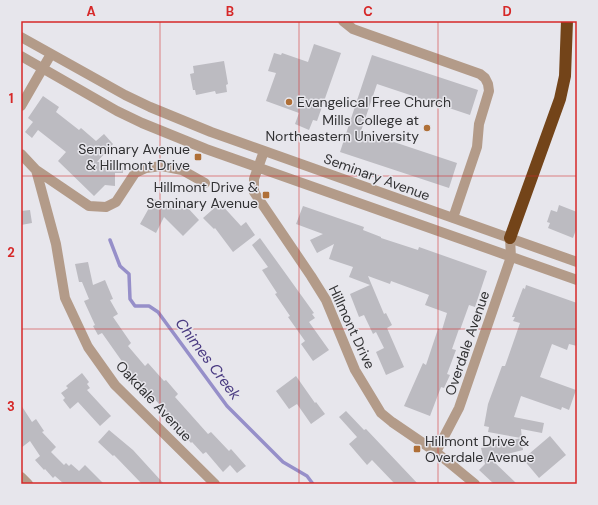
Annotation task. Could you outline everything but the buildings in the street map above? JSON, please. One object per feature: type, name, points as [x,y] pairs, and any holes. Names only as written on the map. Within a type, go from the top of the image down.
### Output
[{"type":"highway","points":[[510,238],[560,99],[565,76],[567,21]]},
{"type":"street","points":[[343,21],[353,29],[480,74],[485,78],[489,91],[479,124],[477,147],[453,218]]},
{"type":"street","name":"Seminary Avenue","points":[[21,37],[101,83],[150,107],[211,132],[577,262]]},
{"type":"street","points":[[21,106],[51,54]]},
{"type":"street","points":[[21,56],[94,98],[142,123],[202,148],[577,280]]},
{"type":"street","name":"Hillmont Drive","points":[[264,151],[253,185],[254,192],[326,300],[355,370],[381,413],[436,452],[475,484]]},
{"type":"street","points":[[21,154],[36,170],[89,206],[106,207],[116,202],[135,173],[146,168],[162,166],[182,170],[204,183]]},
{"type":"street","name":"Oakdale Avenue","points":[[36,170],[56,244],[64,298],[88,347],[116,386],[215,484]]},
{"type":"street","name":"Overdale Avenue","points":[[436,452],[460,408],[511,257],[510,238]]},
{"type":"street","points":[[21,477],[28,484]]},
{"type":"waterway","name":"Chimes Creek","points":[[110,240],[120,266],[129,274],[130,299],[135,306],[149,306],[158,312],[227,406],[283,462],[307,476],[313,484]]},
{"type":"place","name":"Evangelical Free Church","points":[[289,102]]},
{"type":"place","name":"Mills College at Northeastern University","points":[[427,128]]},
{"type":"place","name":"Seminary Avenue & Hillmont Drive","points":[[198,157]]},
{"type":"place","name":"Hillmont Drive & Seminary Avenue","points":[[266,195]]},
{"type":"place","name":"Hillmont Drive & Overdale Avenue","points":[[417,449]]}]
